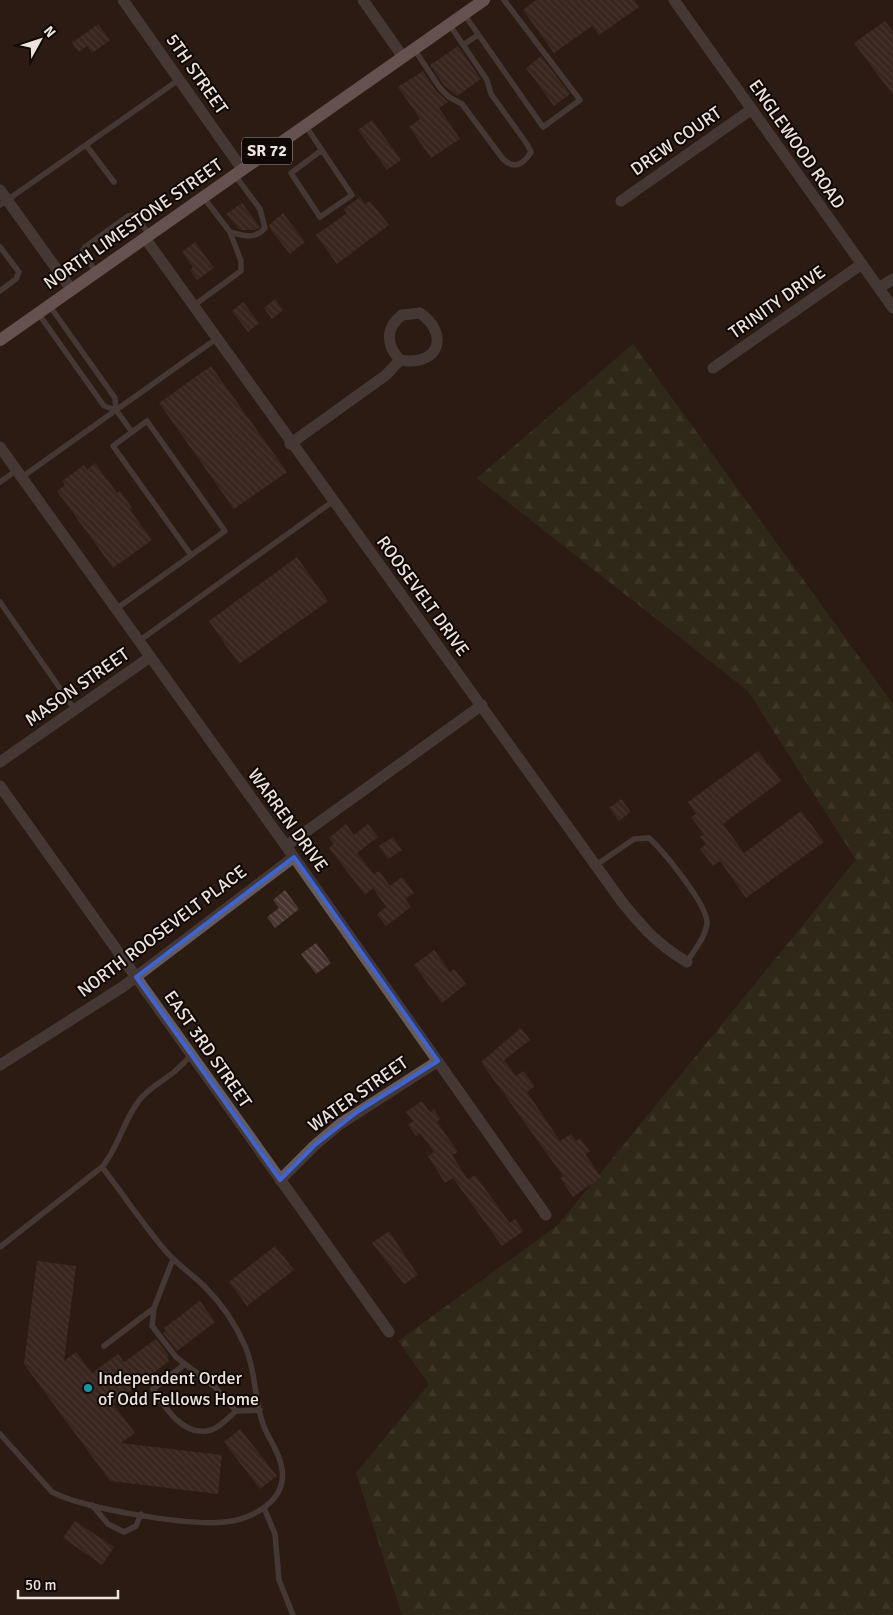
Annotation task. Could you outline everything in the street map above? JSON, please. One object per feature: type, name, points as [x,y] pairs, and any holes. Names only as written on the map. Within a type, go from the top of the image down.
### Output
[{"type":"main road","name":"NORTH LIMESTONE STREET","points":[[0,340],[480,1]]},
{"type":"street","name":"5TH STREET","points":[[123,0],[180,79],[238,172]]},
{"type":"street","points":[[363,0],[403,57]]},
{"type":"street","name":"ENGLEWOOD ROAD","points":[[674,0],[893,308]]},
{"type":"street","name":"DREW COURT","points":[[622,201],[752,109]]},
{"type":"street","points":[[2,199],[71,289]]},
{"type":"street","name":"ROOSEVELT DRIVE","points":[[147,236],[290,444],[482,705],[596,865],[648,933],[663,948],[687,962]]},
{"type":"street","name":"TRINITY DRIVE","points":[[713,368],[862,264]]},
{"type":"street","points":[[879,288],[893,279]]},
{"type":"street","points":[[420,313],[433,326],[437,335],[434,352],[422,362],[400,360],[390,345],[391,328],[395,320],[402,315],[420,313]]},
{"type":"street","points":[[290,444],[386,375],[400,360]]},
{"type":"street","name":"WARREN DRIVE","points":[[0,447],[294,857],[546,1215]]},
{"type":"street","name":"MASON STREET","points":[[0,762],[150,656]]},
{"type":"street","points":[[286,846],[482,705]]},
{"type":"street","name":"EAST 3RD STREET","points":[[0,786],[389,1332]]},
{"type":"street","name":"NORTH ROOSEVELT PLACE","points":[[0,1066],[136,977],[294,857]]},
{"type":"street","name":"WATER STREET","points":[[280,1180],[315,1145],[340,1124],[438,1061]]},
{"type":"lane","points":[[464,14],[543,127],[580,100],[504,0]]},
{"type":"lane","points":[[414,49],[440,88],[449,98],[462,104],[503,160],[508,164],[518,166],[526,162],[531,152],[527,144],[491,94],[487,80],[449,24]]},
{"type":"lane","points":[[463,45],[478,35]]},
{"type":"lane","points":[[2,199],[86,145],[180,79]]},
{"type":"lane","points":[[305,125],[352,194],[320,217],[291,173],[322,150]]},
{"type":"lane","points":[[86,145],[114,182]]},
{"type":"lane","points":[[230,232],[254,236],[265,228],[260,209],[238,172]]},
{"type":"lane","points":[[194,306],[241,271],[241,261],[230,232],[202,196]]},
{"type":"lane","points":[[96,272],[82,252],[85,247],[128,216],[134,215],[138,217],[147,236]]},
{"type":"lane","points":[[0,247],[19,272],[16,280],[0,291]]},
{"type":"lane","points":[[49,305],[114,398],[116,410],[132,432]]},
{"type":"lane","points":[[38,313],[104,406],[116,410]]},
{"type":"lane","points":[[0,482],[19,474],[116,410],[216,339]]},
{"type":"lane","points":[[88,384],[99,377]]},
{"type":"lane","points":[[116,610],[225,531],[147,421],[113,446],[191,555]]},
{"type":"lane","points":[[139,641],[332,502]]},
{"type":"lane","points":[[0,602],[75,710]]},
{"type":"lane","points":[[596,865],[634,839],[649,838],[659,847],[704,909],[707,922],[703,936],[687,962]]},
{"type":"lane","points":[[0,1247],[102,1167],[110,1158],[129,1116],[139,1100],[151,1088],[176,1071],[191,1055]]},
{"type":"lane","points":[[0,1434],[52,1492],[62,1497],[92,1505],[141,1514],[212,1523],[248,1516],[264,1508],[279,1489],[282,1468],[263,1424],[252,1366],[235,1327],[205,1287],[173,1259],[102,1167]]},
{"type":"lane","points":[[173,1259],[154,1308],[152,1326],[176,1357],[216,1387],[236,1411]]},
{"type":"lane","points":[[104,1346],[154,1308]]},
{"type":"lane","points":[[185,1364],[154,1389],[177,1421],[200,1432],[212,1430],[236,1411],[260,1410]]},
{"type":"lane","points":[[92,1505],[108,1524],[124,1532],[136,1526],[141,1514]]},
{"type":"lane","points":[[264,1508],[275,1534],[279,1580],[293,1615]]},
{"type":"highlighted area","points":[[294,857],[438,1061],[357,1112],[315,1145],[280,1180],[136,977]]},
{"type":"green space","points":[[633,344],[893,704],[893,1615],[402,1615],[356,1473],[429,1384],[398,1341],[558,1225],[856,860],[748,691],[477,478]]},
{"type":"building","points":[[536,0],[634,0],[639,7],[599,35],[592,26],[554,53],[523,10]]},
{"type":"building","points":[[885,21],[893,32],[893,95],[854,43]]},
{"type":"building","points":[[98,24],[110,40],[92,53],[87,46],[79,52],[72,43]]},
{"type":"building","points":[[458,46],[481,79],[457,96],[444,85],[430,65]]},
{"type":"building","points":[[541,56],[570,94],[554,106],[526,68]]},
{"type":"building","points":[[423,71],[436,91],[448,102],[439,108],[460,139],[431,158],[409,127],[420,119],[398,87]]},
{"type":"building","points":[[372,120],[401,160],[387,170],[358,130]]},
{"type":"building","points":[[360,197],[365,204],[370,201],[389,225],[337,264],[316,235],[347,213],[344,209]]},
{"type":"building","points":[[242,203],[260,227],[255,230],[240,230],[226,214]]},
{"type":"building","points":[[283,213],[305,242],[290,254],[270,229],[269,225]]},
{"type":"building","points":[[195,242],[214,268],[197,280],[190,270],[193,267],[182,252]]},
{"type":"building","points":[[275,299],[283,310],[272,319],[264,308]]},
{"type":"building","points":[[243,302],[259,323],[248,332],[232,311]]},
{"type":"building","points":[[211,366],[287,472],[234,509],[159,403]]},
{"type":"building","points":[[95,463],[117,493],[120,491],[132,508],[130,510],[152,540],[113,568],[57,491],[65,485],[62,481],[84,465],[87,470]]},
{"type":"building","points":[[297,557],[328,601],[239,664],[209,621]]},
{"type":"building","points":[[758,751],[781,781],[723,824],[744,853],[801,811],[824,842],[746,898],[720,861],[713,866],[700,849],[706,844],[700,837],[704,834],[691,817],[696,814],[688,802]]},
{"type":"building","points":[[621,799],[631,812],[619,821],[609,808]]},
{"type":"building","points":[[346,824],[354,835],[368,824],[378,837],[357,853],[374,874],[379,871],[390,886],[402,877],[414,893],[405,899],[411,907],[386,926],[377,914],[386,907],[373,888],[365,895],[329,848],[334,844],[329,838]]},
{"type":"building","points":[[393,837],[402,850],[388,859],[379,846]]},
{"type":"building","points":[[285,890],[299,909],[275,928],[267,917],[279,908],[273,900]]},
{"type":"building","points":[[316,943],[331,963],[316,974],[301,954]]},
{"type":"building","points":[[434,950],[450,972],[454,969],[466,984],[442,1003],[414,965]]},
{"type":"building","points":[[521,1028],[530,1040],[504,1060],[516,1076],[523,1071],[535,1086],[527,1092],[560,1141],[571,1134],[576,1141],[580,1138],[590,1151],[585,1154],[601,1177],[573,1197],[560,1178],[563,1176],[481,1062]]},
{"type":"building","points":[[422,1101],[430,1112],[434,1109],[440,1119],[437,1122],[458,1152],[452,1155],[468,1180],[475,1175],[510,1223],[515,1219],[523,1231],[502,1246],[453,1178],[445,1183],[428,1156],[434,1152],[420,1133],[416,1136],[408,1125],[413,1121],[406,1112]]},
{"type":"building","points":[[389,1231],[418,1275],[404,1284],[372,1243]]},
{"type":"building","points":[[275,1246],[294,1270],[247,1306],[229,1282]]},
{"type":"building","name":"Independent Order of Odd Fellows Home","points":[[37,1261],[76,1266],[64,1361],[76,1352],[92,1373],[118,1354],[124,1362],[156,1339],[169,1356],[167,1358],[169,1361],[113,1404],[135,1433],[121,1443],[222,1455],[218,1494],[110,1481],[24,1364]]},
{"type":"building","points":[[200,1301],[215,1322],[177,1351],[163,1333],[166,1331],[164,1328]]},
{"type":"building","points":[[240,1429],[277,1476],[260,1489],[224,1442]]},
{"type":"building","points":[[75,1521],[114,1547],[102,1565],[63,1538]]},
{"type":"place","name":"Independent Order of Odd Fellows Home","points":[[88,1388]]}]
